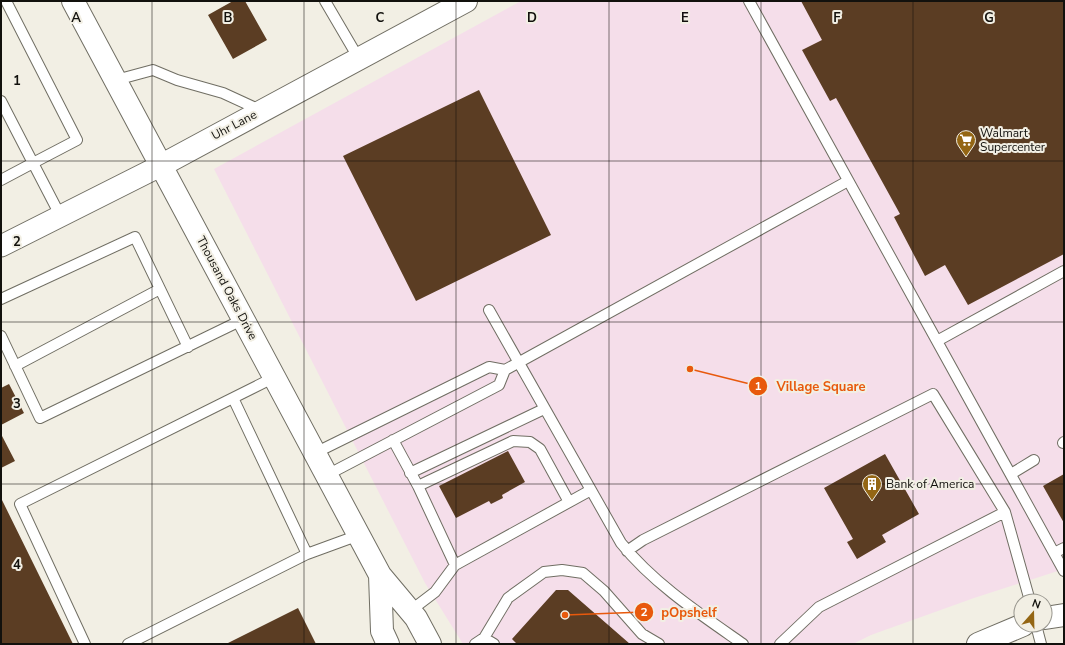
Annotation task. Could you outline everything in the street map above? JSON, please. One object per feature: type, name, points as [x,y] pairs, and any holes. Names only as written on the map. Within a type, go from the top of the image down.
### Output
[{"type":"main road","name":"Thousand Oaks Drive","points":[[73,1],[380,575],[410,611],[430,644]]},
{"type":"main road","name":"Uhr Lane","points":[[162,165],[466,1]]},
{"type":"main road","name":"Thousand Oaks Drive","points":[[380,575],[382,631],[388,644]]},
{"type":"main road","points":[[1053,617],[1064,615]]},
{"type":"main road","points":[[978,644],[1013,629]]},
{"type":"street","name":"Uhr Lane","points":[[1,246],[162,165]]},
{"type":"lane","points":[[1,180],[76,140],[6,1]]},
{"type":"lane","points":[[325,1],[360,59]]},
{"type":"lane","points":[[749,1],[1064,571]]},
{"type":"lane","points":[[116,80],[154,70],[177,80],[223,93],[262,110]]},
{"type":"lane","points":[[1,101],[61,217]]},
{"type":"lane","points":[[327,476],[499,385],[505,370],[848,181]]},
{"type":"lane","points":[[1,299],[135,237],[188,347]]},
{"type":"lane","points":[[937,341],[1064,272]]},
{"type":"lane","points":[[15,366],[160,289]]},
{"type":"lane","points":[[489,310],[544,409],[627,551],[637,562],[682,601],[743,644]]},
{"type":"lane","points":[[1,336],[40,418],[244,319]]},
{"type":"lane","points":[[315,453],[489,366],[505,370]]},
{"type":"lane","points":[[85,644],[20,504],[275,377]]},
{"type":"lane","points":[[627,551],[642,540],[933,394],[1005,512],[1028,593]]},
{"type":"lane","points":[[233,398],[307,554]]},
{"type":"lane","points":[[410,473],[544,409]]},
{"type":"lane","points":[[393,440],[418,486],[455,565]]},
{"type":"lane","points":[[418,486],[513,441],[530,442],[540,449],[569,502]]},
{"type":"lane","points":[[1011,474],[1034,460]]},
{"type":"lane","points":[[410,611],[435,592],[455,565],[591,490]]},
{"type":"lane","points":[[780,644],[819,607],[1005,512]]},
{"type":"lane","points":[[128,644],[307,554],[359,535]]},
{"type":"lane","points":[[1054,553],[1064,548]]},
{"type":"lane","points":[[475,644],[484,638],[508,598],[544,572],[562,570],[583,573],[604,591],[642,634],[659,644]]},
{"type":"lane","points":[[1038,633],[1041,644]]},
{"type":"lane","points":[[484,638],[494,644]]},
{"type":"shaded area","points":[[521,1],[1064,1],[1064,569],[974,598],[871,635],[853,644],[463,644],[425,583],[214,169]]},
{"type":"building","points":[[233,1],[245,1],[267,40],[233,59],[208,15]]},
{"type":"building","name":"Walmart Supercenter","points":[[801,1],[1064,1],[1064,254],[968,305],[945,265],[925,276],[894,217],[900,214],[836,98],[830,101],[802,50],[822,40]]},
{"type":"building","points":[[479,90],[551,235],[416,301],[343,156]]},
{"type":"building","points":[[9,384],[24,413],[1,425],[1,388]]},
{"type":"building","points":[[1,434],[15,461],[1,468]]},
{"type":"building","points":[[508,451],[525,482],[502,495],[503,498],[491,504],[489,501],[456,518],[439,486]]},
{"type":"building","name":"Bank of America","points":[[885,454],[919,514],[882,535],[886,542],[857,559],[847,542],[853,539],[824,488]]},
{"type":"building","points":[[1064,474],[1064,523],[1043,486]]},
{"type":"building","points":[[1,498],[73,644],[1,644]]},
{"type":"building","points":[[556,590],[568,590],[630,644],[517,644],[512,639]]},
{"type":"building","points":[[298,608],[316,644],[226,644]]},
{"type":"place","name":"Walmart Supercenter","points":[[966,157]]},
{"type":"place","name":"Village Square","points":[[690,369]]},
{"type":"place","name":"Bank of America","points":[[872,501]]},
{"type":"place","name":"pOpshelf","points":[[565,615]]}]
